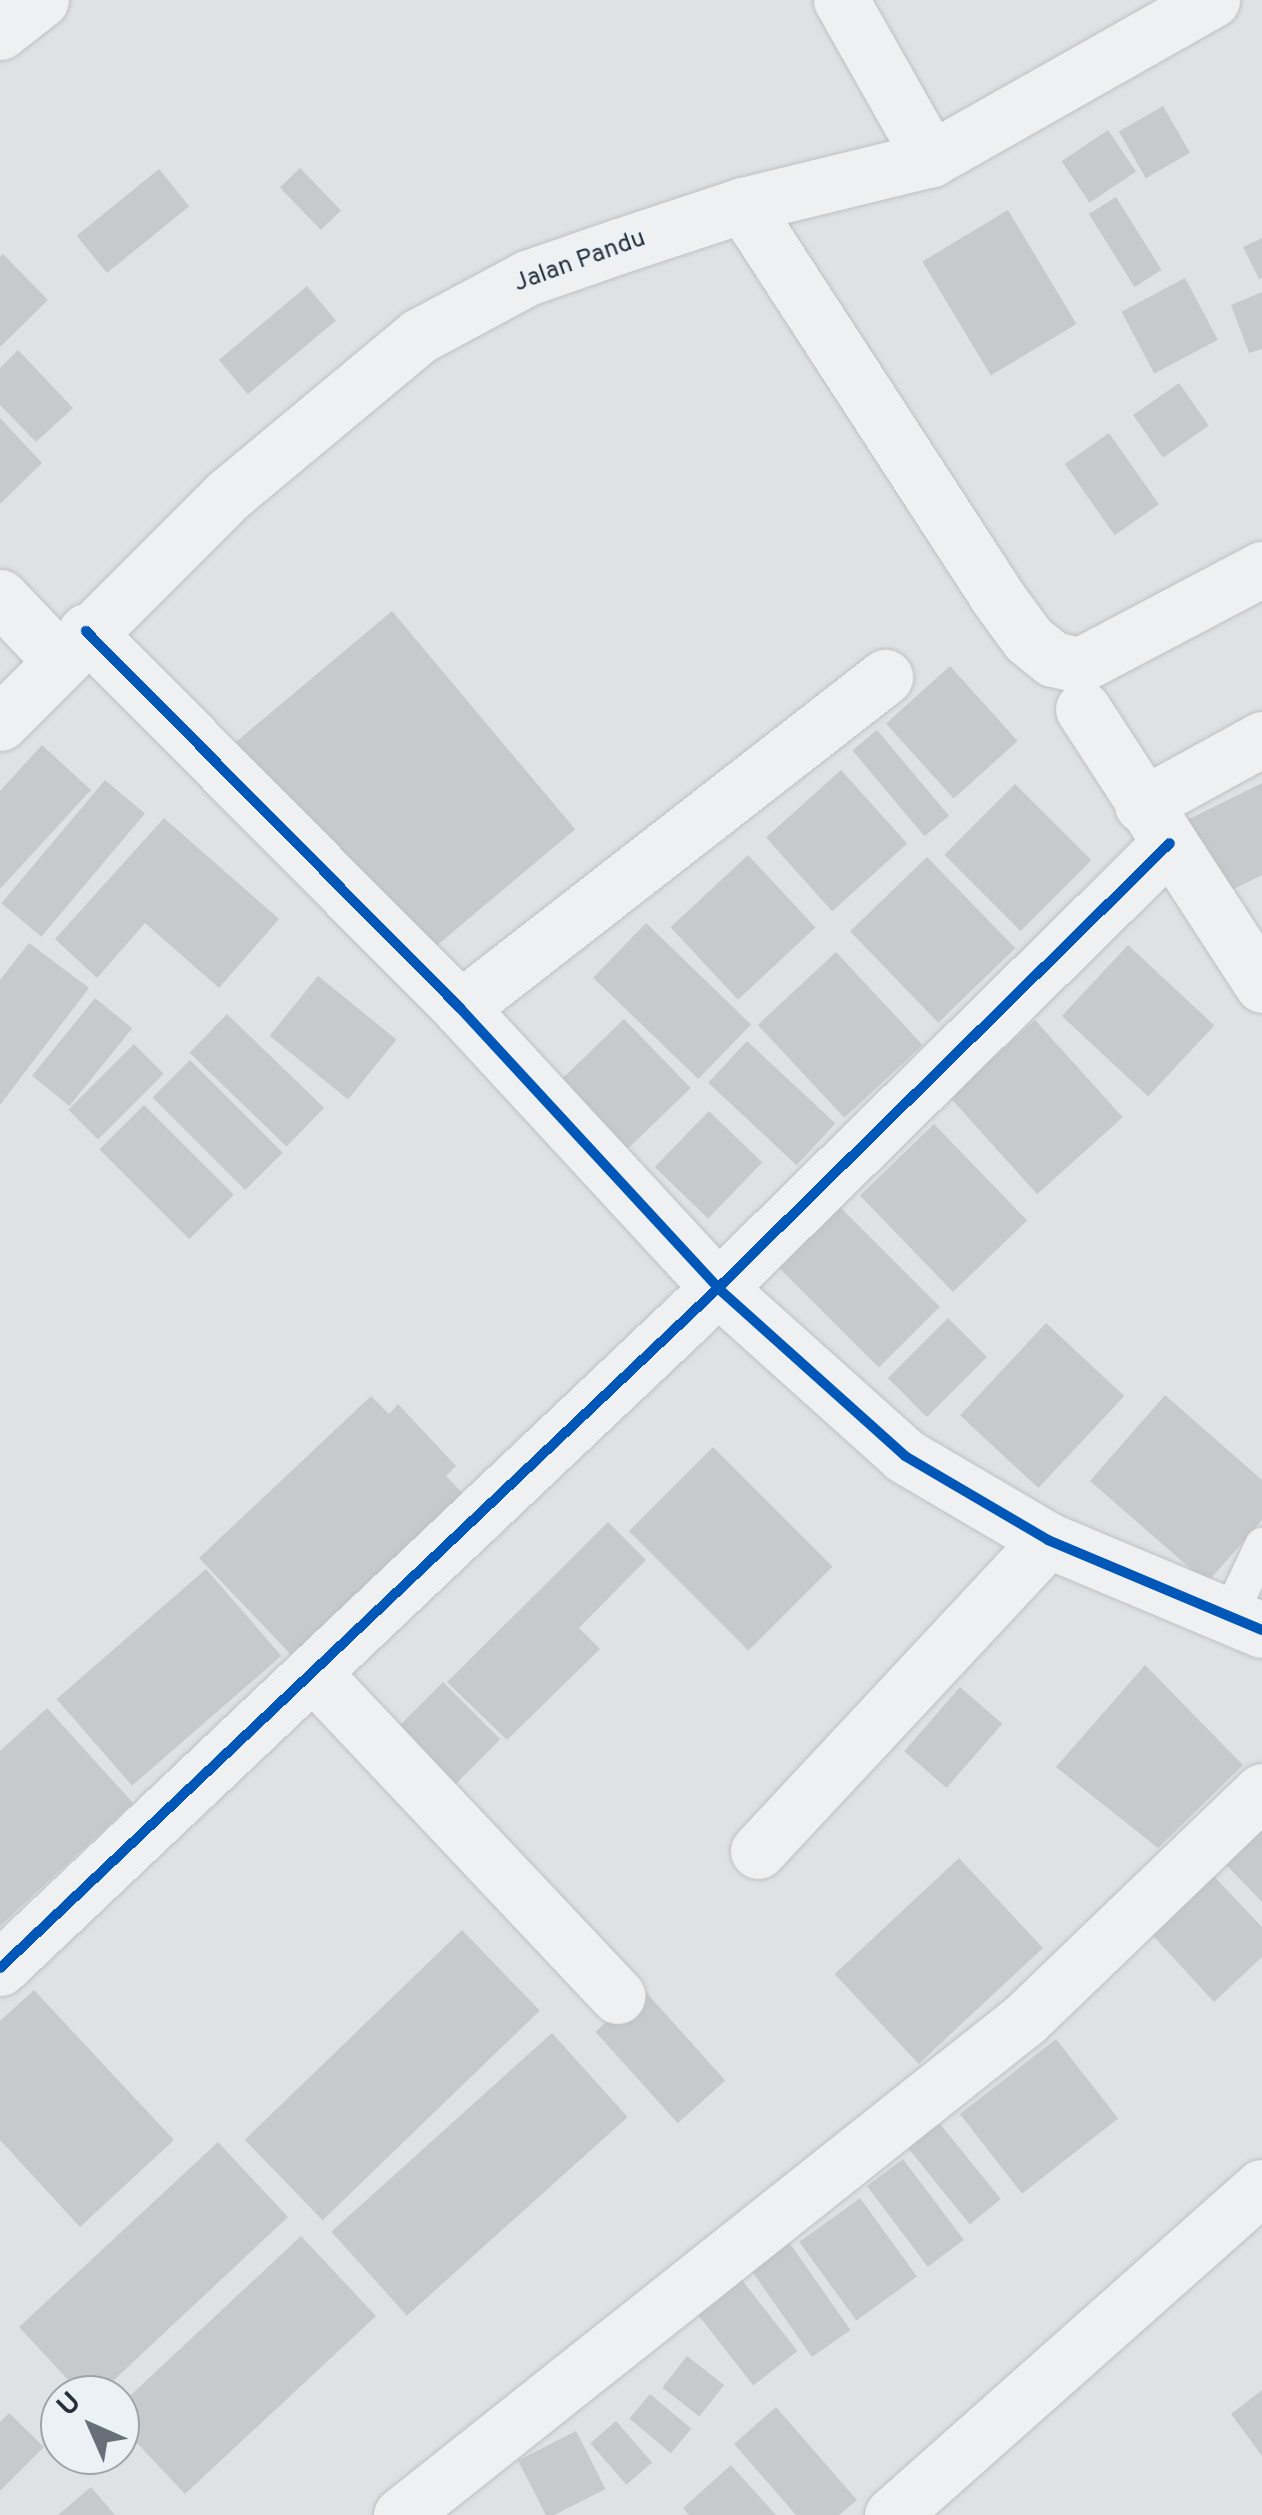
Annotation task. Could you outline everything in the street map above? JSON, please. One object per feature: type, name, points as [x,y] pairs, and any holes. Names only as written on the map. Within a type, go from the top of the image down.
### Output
[{"type":"street","points":[[0,32],[41,0]]},
{"type":"street","points":[[841,0],[932,159]]},
{"type":"street","name":"Jalan Pandu","points":[[0,723],[72,645],[228,495],[419,336],[527,278],[743,205],[932,159],[1212,0]]},
{"type":"street","points":[[743,205],[996,595],[1028,639],[1054,659],[1080,664],[1262,570]]},
{"type":"street","points":[[0,597],[72,645],[460,1008],[718,1288],[905,1456],[1048,1540],[1245,1624]]},
{"type":"street","points":[[460,1008],[884,677]]},
{"type":"street","points":[[1083,710],[1262,986]]},
{"type":"street","points":[[0,1968],[315,1675],[718,1288],[1156,824],[1262,739]]},
{"type":"street","points":[[758,1851],[1048,1540]]},
{"type":"street","points":[[315,1675],[618,1996]]},
{"type":"street","points":[[402,2515],[1024,2020],[1262,1790]]},
{"type":"street","points":[[892,2515],[1262,2187]]},
{"type":"lane","points":[[1245,1624],[1262,1544]]},
{"type":"building","points":[[1163,106],[1190,153],[1146,178],[1119,132]]},
{"type":"building","points":[[1108,130],[1136,171],[1090,203],[1062,161]]},
{"type":"building","points":[[300,168],[341,210],[321,230],[280,187]]},
{"type":"building","points":[[159,169],[189,206],[107,273],[77,236]]},
{"type":"building","points":[[1116,197],[1162,270],[1134,287],[1089,214]]},
{"type":"building","points":[[1008,210],[1077,324],[991,376],[922,262]]},
{"type":"building","points":[[1262,238],[1262,278],[1259,279],[1243,247]]},
{"type":"building","points":[[3,254],[48,300],[0,347],[0,257]]},
{"type":"building","points":[[1185,278],[1218,340],[1154,374],[1121,312]]},
{"type":"building","points":[[307,286],[336,320],[248,394],[219,360]]},
{"type":"building","points":[[1262,292],[1262,349],[1249,353],[1231,305]]},
{"type":"building","points":[[18,350],[73,408],[36,442],[0,405],[0,368]]},
{"type":"building","points":[[1179,383],[1209,426],[1163,458],[1133,415]]},
{"type":"building","points":[[0,418],[42,463],[0,504]]},
{"type":"building","points":[[1109,433],[1159,504],[1115,535],[1065,464]]},
{"type":"building","points":[[392,611],[575,829],[417,962],[233,744]]},
{"type":"building","points":[[950,666],[1018,741],[954,799],[886,724]]},
{"type":"building","points":[[877,730],[949,816],[924,836],[852,751]]},
{"type":"building","points":[[42,745],[91,790],[0,889],[0,791]]},
{"type":"building","points":[[841,770],[907,844],[832,911],[766,838]]},
{"type":"building","points":[[105,780],[145,813],[41,937],[2,903]]},
{"type":"building","points":[[1262,783],[1262,875],[1222,895],[1183,822]]},
{"type":"building","points":[[1015,784],[1091,860],[1021,931],[944,855]]},
{"type":"building","points":[[164,818],[279,919],[219,988],[145,923],[97,978],[55,939]]},
{"type":"building","points":[[748,855],[816,927],[738,1000],[670,927]]},
{"type":"building","points":[[927,857],[1015,948],[938,1023],[850,931]]},
{"type":"building","points":[[646,923],[751,1024],[698,1079],[593,978]]},
{"type":"building","points":[[29,943],[89,988],[0,1105],[0,980]]},
{"type":"building","points":[[1128,945],[1214,1025],[1148,1096],[1062,1016]]},
{"type":"building","points":[[836,952],[923,1045],[844,1118],[758,1025]]},
{"type":"building","points":[[318,976],[396,1040],[348,1099],[270,1036]]},
{"type":"building","points":[[95,998],[132,1028],[69,1106],[32,1076]]},
{"type":"building","points":[[227,1014],[324,1108],[287,1147],[189,1053]]},
{"type":"building","points":[[624,1019],[691,1088],[628,1148],[561,1079]]},
{"type":"building","points":[[1035,1020],[1123,1117],[1037,1194],[950,1097]]},
{"type":"building","points":[[747,1041],[835,1124],[797,1165],[708,1083]]},
{"type":"building","points":[[134,1044],[164,1074],[98,1139],[68,1110]]},
{"type":"building","points":[[190,1060],[283,1153],[245,1190],[153,1097]]},
{"type":"building","points":[[144,1105],[234,1195],[189,1239],[99,1150]]},
{"type":"building","points":[[709,1111],[762,1162],[708,1219],[655,1167]]},
{"type":"building","points":[[934,1124],[1027,1220],[953,1292],[860,1196]]},
{"type":"building","points":[[840,1207],[940,1307],[879,1368],[779,1268]]},
{"type":"building","points":[[948,1318],[987,1357],[927,1417],[888,1378]]},
{"type":"building","points":[[1046,1323],[1124,1396],[1038,1488],[960,1415]]},
{"type":"building","points":[[1165,1395],[1262,1480],[1262,1520],[1207,1583],[1090,1481]]},
{"type":"building","points":[[371,1396],[389,1414],[398,1404],[456,1466],[446,1476],[467,1498],[295,1659],[199,1558]]},
{"type":"building","points":[[713,1447],[833,1567],[748,1651],[629,1531]]},
{"type":"building","points":[[608,1522],[646,1560],[579,1628],[600,1649],[507,1740],[447,1682]]},
{"type":"building","points":[[206,1569],[281,1656],[132,1786],[57,1699]]},
{"type":"building","points":[[1145,1665],[1243,1765],[1158,1848],[1056,1767]]},
{"type":"building","points":[[443,1682],[500,1739],[451,1788],[394,1731]]},
{"type":"building","points":[[960,1687],[1002,1724],[946,1788],[904,1751]]},
{"type":"building","points":[[47,1708],[133,1803],[0,1926],[0,1751]]},
{"type":"building","points":[[1262,1806],[1262,1902],[1210,1848]]},
{"type":"building","points":[[959,1858],[1043,1948],[919,2064],[835,1974]]},
{"type":"building","points":[[1206,1868],[1262,1927],[1262,1957],[1214,2002],[1145,1927]]},
{"type":"building","points":[[462,1930],[540,2011],[323,2220],[245,2140]]},
{"type":"building","points":[[643,1989],[725,2080],[678,2123],[595,2032]]},
{"type":"building","points":[[34,1990],[174,2140],[80,2227],[0,2140],[0,2021]]},
{"type":"building","points":[[552,2033],[628,2117],[407,2316],[331,2232]]},
{"type":"building","points":[[1056,2039],[1118,2119],[1022,2194],[960,2114]]},
{"type":"building","points":[[936,2119],[1001,2199],[970,2224],[905,2144]]},
{"type":"building","points":[[218,2142],[288,2217],[119,2375],[63,2375],[19,2327]]},
{"type":"building","points":[[903,2159],[964,2240],[928,2267],[867,2186]]},
{"type":"building","points":[[860,2198],[917,2276],[856,2321],[799,2242]]},
{"type":"building","points":[[784,2235],[851,2330],[812,2357],[745,2262]]},
{"type":"building","points":[[301,2236],[376,2316],[185,2494],[140,2446],[140,2386]]},
{"type":"building","points":[[731,2266],[797,2351],[753,2386],[687,2300]]},
{"type":"building","points":[[687,2356],[724,2385],[699,2416],[662,2388]]},
{"type":"building","points":[[1262,2390],[1262,2456],[1231,2414]]},
{"type":"building","points":[[650,2394],[691,2429],[671,2453],[629,2419]]},
{"type":"building","points":[[776,2407],[857,2500],[839,2515],[796,2515],[734,2444]]},
{"type":"building","points":[[9,2413],[40,2443],[40,2451],[0,2491],[0,2422]]},
{"type":"building","points":[[616,2421],[652,2463],[626,2485],[590,2443]]},
{"type":"building","points":[[576,2431],[606,2489],[554,2515],[546,2515],[518,2461]]},
{"type":"building","points":[[731,2465],[776,2515],[689,2515],[683,2508]]},
{"type":"building","points":[[91,2487],[115,2515],[58,2515]]},
{"type":"cycle path","points":[[86,631],[460,1008],[718,1288],[905,1456],[1048,1540],[1262,1630]]},
{"type":"cycle path","points":[[0,1968],[718,1288],[1170,843]]}]
